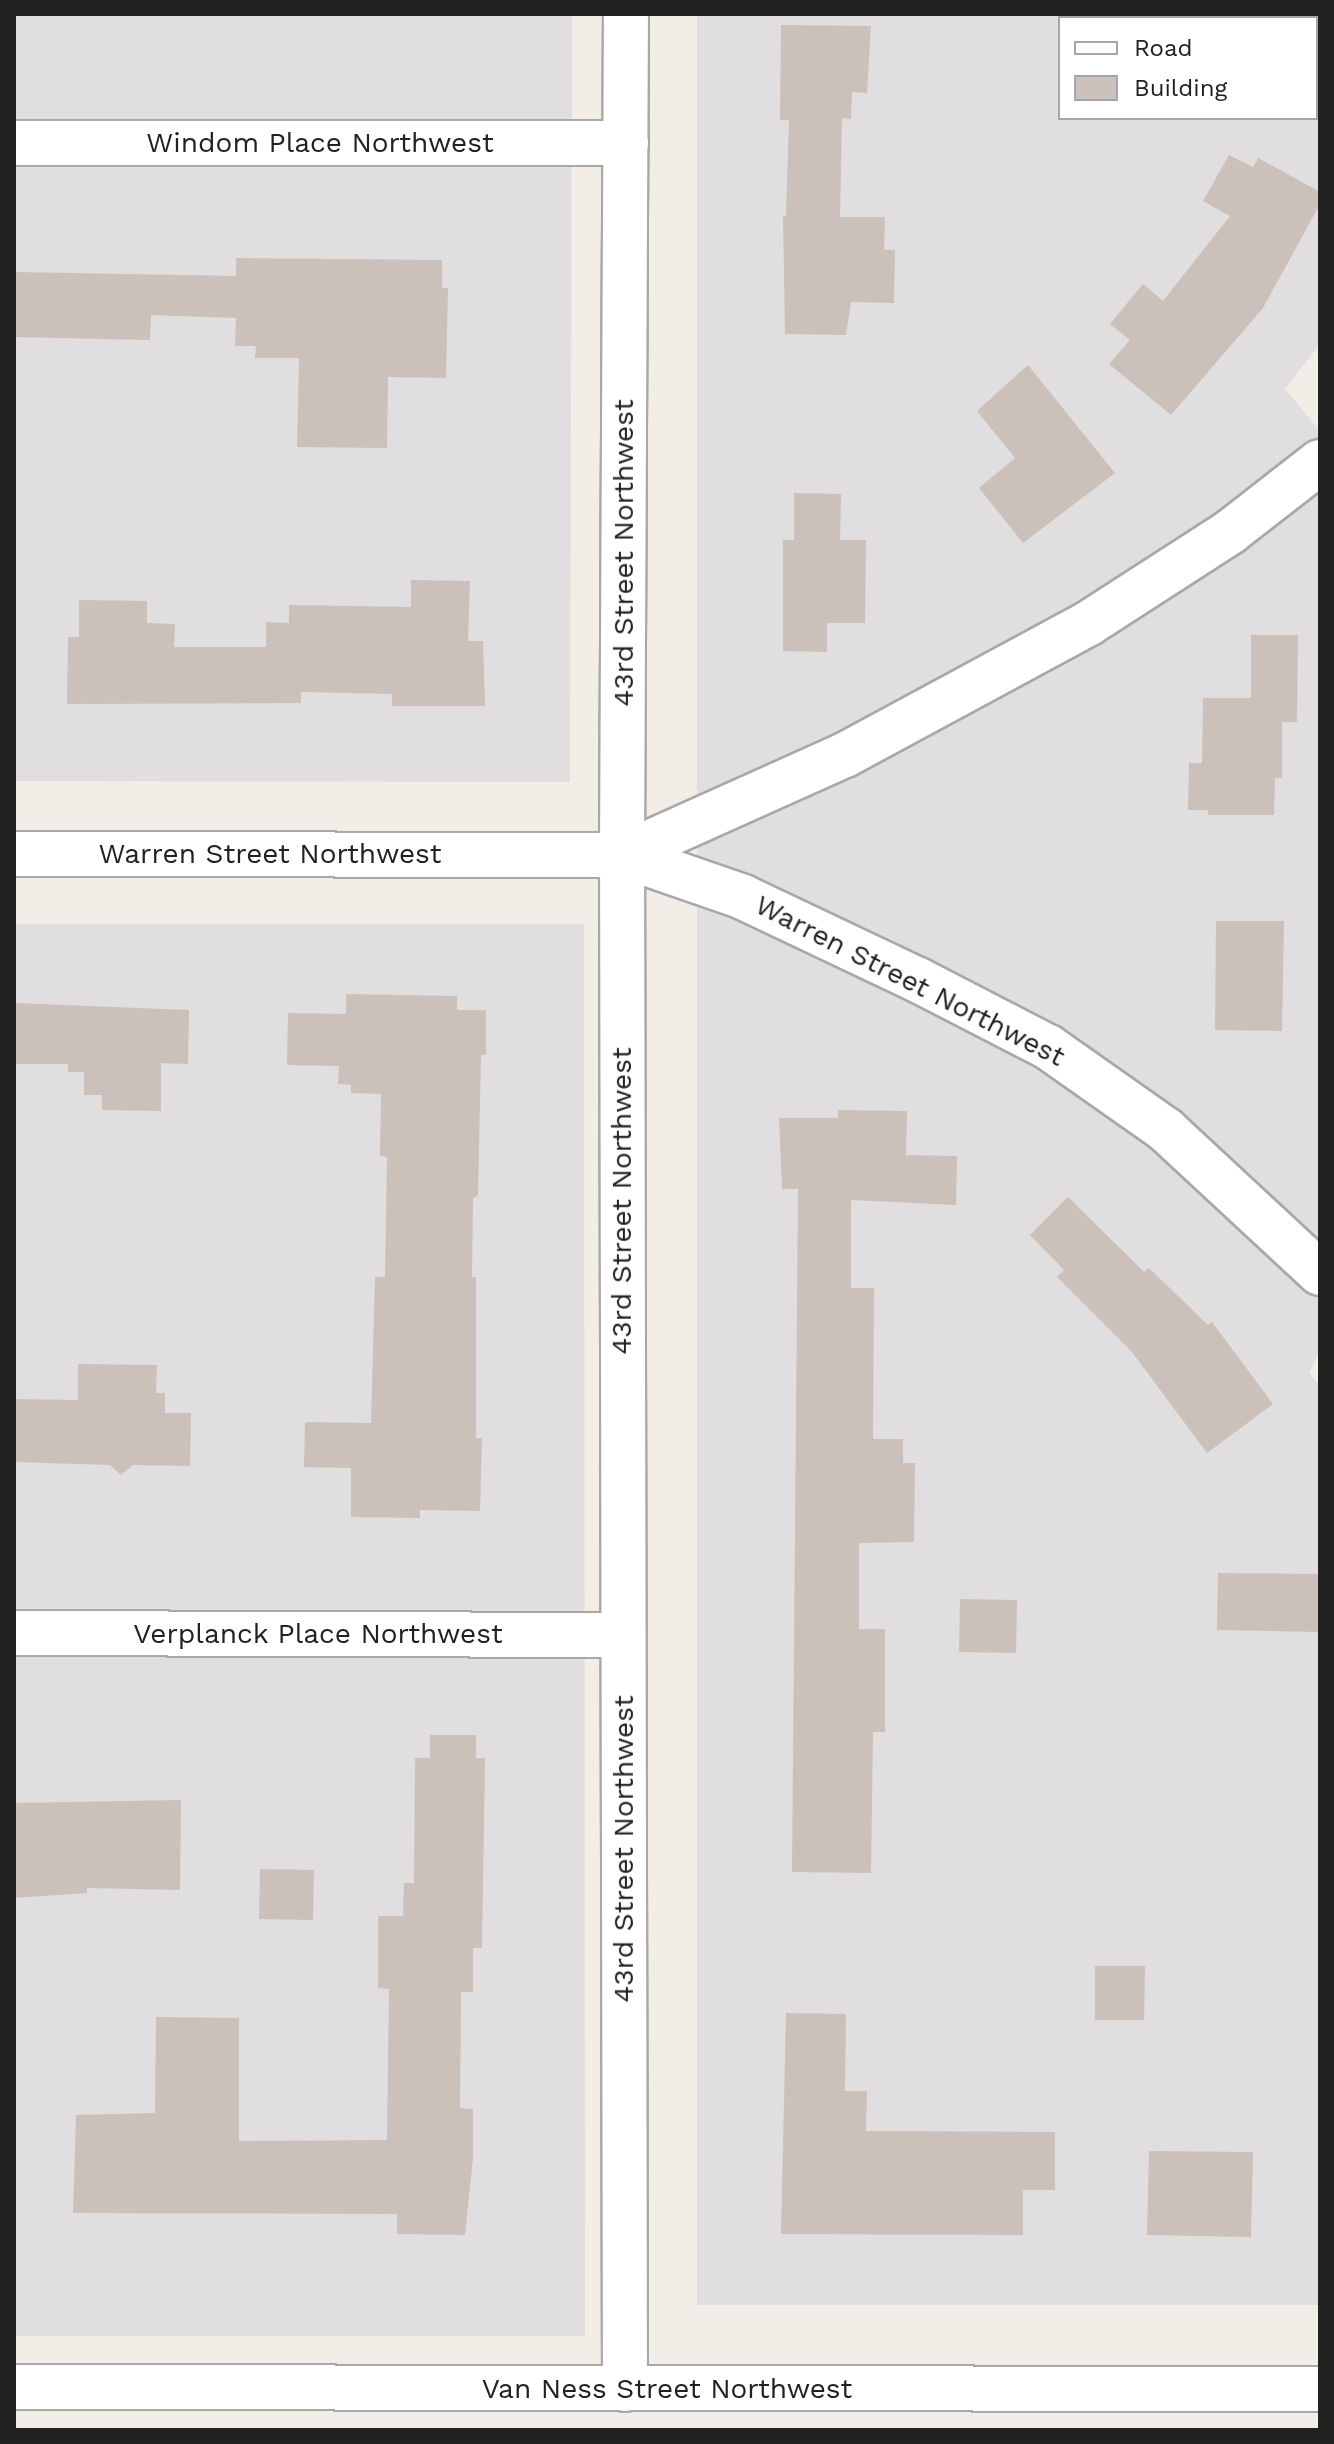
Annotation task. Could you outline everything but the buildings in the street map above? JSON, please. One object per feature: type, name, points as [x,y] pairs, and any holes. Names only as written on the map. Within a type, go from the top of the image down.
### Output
[{"type":"street","name":"43rd Street Northwest","points":[[625,2389],[622,855],[626,14]]},
{"type":"street","name":"Windom Place Northwest","points":[[14,143],[626,143]]},
{"type":"street","name":"Warren Street Northwest","points":[[622,855],[845,755],[1089,623],[1230,532],[1320,462]]},
{"type":"street","name":"Warren Street Northwest","points":[[14,854],[622,855],[743,897],[931,986],[1048,1047],[1166,1130],[1320,1273]]},
{"type":"street","name":"Verplanck Place Northwest","points":[[14,1633],[623,1635]]},
{"type":"street","name":"Van Ness Street Northwest","points":[[14,2387],[1320,2389]]},
{"type":"shaded area","points":[[14,14],[572,14],[570,782],[14,781]]},
{"type":"shaded area","points":[[697,14],[1320,14],[1320,344],[1285,389],[1320,431],[1320,1351],[1309,1373],[1320,1386],[1320,2305],[697,2305]]},
{"type":"shaded area","points":[[14,924],[584,924],[585,2336],[14,2336]]}]
